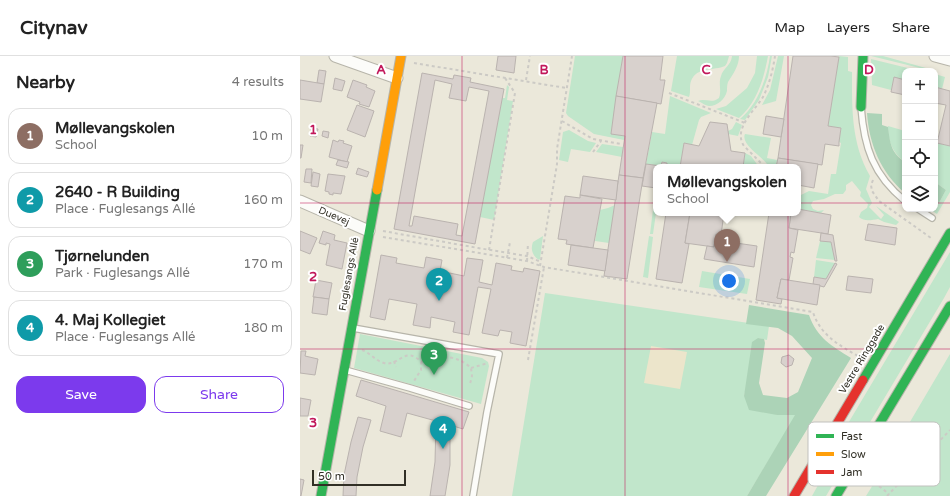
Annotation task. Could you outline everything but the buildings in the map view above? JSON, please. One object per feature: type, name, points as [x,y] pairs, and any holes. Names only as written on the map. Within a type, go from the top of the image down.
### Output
[{"type":"main road","points":[[862,107],[863,56]]},
{"type":"main road","name":"Fuglesangs Allé","points":[[320,496],[401,58]]},
{"type":"main road","name":"Vestre Ringgade","points":[[838,422],[950,233]]},
{"type":"main road","points":[[881,422],[950,306]]},
{"type":"main road","name":"Vestre Ringgade","points":[[794,496],[808,472]]},
{"type":"main road","points":[[836,496],[842,486]]},
{"type":"street","points":[[335,56],[397,78]]},
{"type":"street","points":[[935,56],[950,60]]},
{"type":"street","name":"Duevej","points":[[300,201],[368,232]]},
{"type":"lane","points":[[862,107],[862,122],[872,162],[878,173],[902,198]]},
{"type":"lane","points":[[923,212],[932,218]]},
{"type":"lane","points":[[351,327],[499,354],[473,496]]},
{"type":"lane","points":[[343,370],[469,406]]},
{"type":"path","points":[[526,81],[530,56]]},
{"type":"path","points":[[540,266],[557,164],[557,149],[572,56]]},
{"type":"path","points":[[762,164],[742,142],[742,132],[745,123],[763,97],[772,75],[775,56]]},
{"type":"path","points":[[401,58],[566,88]]},
{"type":"path","points":[[489,250],[515,93],[505,78]]},
{"type":"path","points":[[669,93],[745,123]]},
{"type":"path","points":[[562,121],[592,138],[621,144]]},
{"type":"path","points":[[593,152],[601,141]]},
{"type":"path","points":[[878,173],[873,179],[871,185],[872,191],[876,198],[942,246]]},
{"type":"path","points":[[368,232],[527,261],[544,267],[812,312],[826,335],[860,358]]},
{"type":"path","points":[[398,234],[527,256],[541,262]]},
{"type":"path","points":[[507,258],[510,242]]},
{"type":"path","points":[[527,261],[528,243]]},
{"type":"path","points":[[528,360],[544,267]]},
{"type":"path","points":[[347,349],[359,349],[383,362],[391,362],[407,355],[412,355],[417,358],[421,362],[421,370],[410,388]]},
{"type":"path","points":[[421,362],[432,358],[447,357],[461,361],[472,368]]},
{"type":"path","points":[[472,368],[497,360]]},
{"type":"path","points":[[394,361],[396,367]]},
{"type":"path","points":[[470,384],[472,368]]},
{"type":"path","points":[[940,440],[950,430]]},
{"type":"path","points":[[878,486],[888,495],[897,486]]},
{"type":"green space","points":[[575,56],[623,56],[611,133],[625,136],[624,140],[594,134],[566,113]]},
{"type":"green space","points":[[677,56],[729,56],[725,66],[701,71],[694,76],[690,83],[689,97],[671,91]]},
{"type":"green space","points":[[732,56],[739,56],[739,60],[728,82],[725,97],[712,106],[698,101],[714,101],[719,98],[721,76]]},
{"type":"green space","points":[[757,56],[768,56],[759,90],[751,105],[739,118],[716,109],[726,106],[747,88],[755,73]]},
{"type":"green space","points":[[770,56],[772,56],[768,77],[759,100],[745,120],[740,119],[752,106],[761,90],[767,73]]},
{"type":"green space","points":[[778,56],[784,56],[776,101],[762,105],[770,90]]},
{"type":"green space","points":[[839,56],[848,57],[848,71],[852,72],[852,99],[856,138],[859,151],[870,176],[866,189],[872,203],[869,207],[881,219],[884,215],[876,206],[899,222],[896,225],[878,219],[866,220],[859,217],[861,212],[867,208],[868,204],[860,196],[861,192],[852,181],[846,185],[846,190],[843,194],[835,194],[824,199],[813,201],[811,205],[813,209],[818,211],[824,210],[821,213],[801,210],[801,195],[809,191],[828,194],[831,174],[836,174],[841,143],[839,142],[841,128],[828,126]]},
{"type":"green space","points":[[871,56],[883,56],[926,68],[920,68]]},
{"type":"green space","points":[[871,59],[908,68],[902,68],[902,79],[894,78],[891,90],[872,85]]},
{"type":"green space","points":[[938,75],[945,77],[942,89],[938,88]]},
{"type":"green space","points":[[507,85],[509,87],[507,100],[513,101],[494,220],[480,217],[502,98],[505,98]]},
{"type":"green space","points":[[670,96],[711,113],[701,117],[699,120],[692,145],[684,143],[680,164],[667,164],[662,162],[662,164],[646,164],[652,132],[665,134]]},
{"type":"green space","points":[[867,113],[882,114],[882,125],[888,127],[892,147],[902,160],[902,190],[883,167],[870,136]]},
{"type":"green space","points":[[736,122],[742,125],[738,136],[728,134],[728,131],[732,129]]},
{"type":"green space","points":[[888,126],[902,130],[902,159],[894,151],[889,137]]},
{"type":"green space","points":[[569,130],[588,141],[596,143],[590,152],[571,149],[568,162],[559,160],[563,132]]},
{"type":"green space","points":[[745,134],[771,138],[767,158],[777,160],[776,164],[767,164],[749,147],[744,138]]},
{"type":"green space","points":[[938,143],[950,146],[950,192],[937,214],[934,212],[938,212],[938,205],[946,190],[938,184]]},
{"type":"green space","points":[[602,144],[623,147],[622,157],[596,152]]},
{"type":"green space","points":[[745,153],[751,156],[757,164],[743,164]]},
{"type":"green space","points":[[938,184],[946,190],[938,205]]},
{"type":"green space","points":[[615,205],[609,243],[595,241],[600,210]]},
{"type":"green space","points":[[653,209],[653,216],[656,216],[653,234],[650,234]]},
{"type":"green space","points":[[543,236],[539,260],[535,257],[532,245],[533,242]]},
{"type":"green space","points":[[649,236],[653,237],[648,278],[643,277]]},
{"type":"green space","points":[[820,241],[831,242],[835,260],[816,258]]},
{"type":"green space","points":[[950,252],[950,287],[944,298],[870,422],[849,422]]},
{"type":"green space","points":[[816,260],[835,263],[826,279],[814,277]]},
{"type":"green space","points":[[702,271],[750,279],[747,294],[699,287]]},
{"type":"green space","points":[[545,293],[769,326],[767,340],[758,338],[744,396],[777,415],[796,415],[747,496],[512,496]]},
{"type":"green space","points":[[749,305],[809,315],[816,330],[821,336],[831,345],[851,358],[812,422],[808,422],[808,428],[766,496],[747,496],[795,415],[777,415],[749,410],[744,396],[752,342],[758,338],[764,339],[765,343],[759,383],[763,395],[787,398],[798,392],[812,358],[792,336],[778,328],[746,324]]},
{"type":"green space","points":[[360,334],[482,358],[488,362],[489,366],[481,404],[354,368]]},
{"type":"green space","points":[[950,354],[950,496],[866,496],[872,486],[940,486],[940,422],[910,422]]},
{"type":"green space","points":[[832,486],[826,496],[812,496],[817,487]]},
{"type":"sand","points":[[651,346],[687,352],[680,389],[644,383]]},
{"type":"traffic: fast","points":[[861,107],[863,56]]},
{"type":"traffic: fast","points":[[321,496],[377,190]]},
{"type":"traffic: fast","points":[[863,380],[950,233]]},
{"type":"traffic: fast","points":[[880,422],[950,306]]},
{"type":"traffic: fast","points":[[836,496],[842,486]]},
{"type":"traffic: slow","points":[[377,190],[401,56]]},
{"type":"traffic: jam","points":[[838,422],[863,380]]},
{"type":"traffic: jam","points":[[794,496],[808,472]]},
{"type":"place","name":"Møllevangskolen","points":[[727,262]]},
{"type":"place","name":"2640 - R Building","points":[[439,301]]},
{"type":"place","name":"Tjørnelunden","points":[[434,375]]},
{"type":"place","name":"4. Maj Kollegiet","points":[[443,449]]}]
